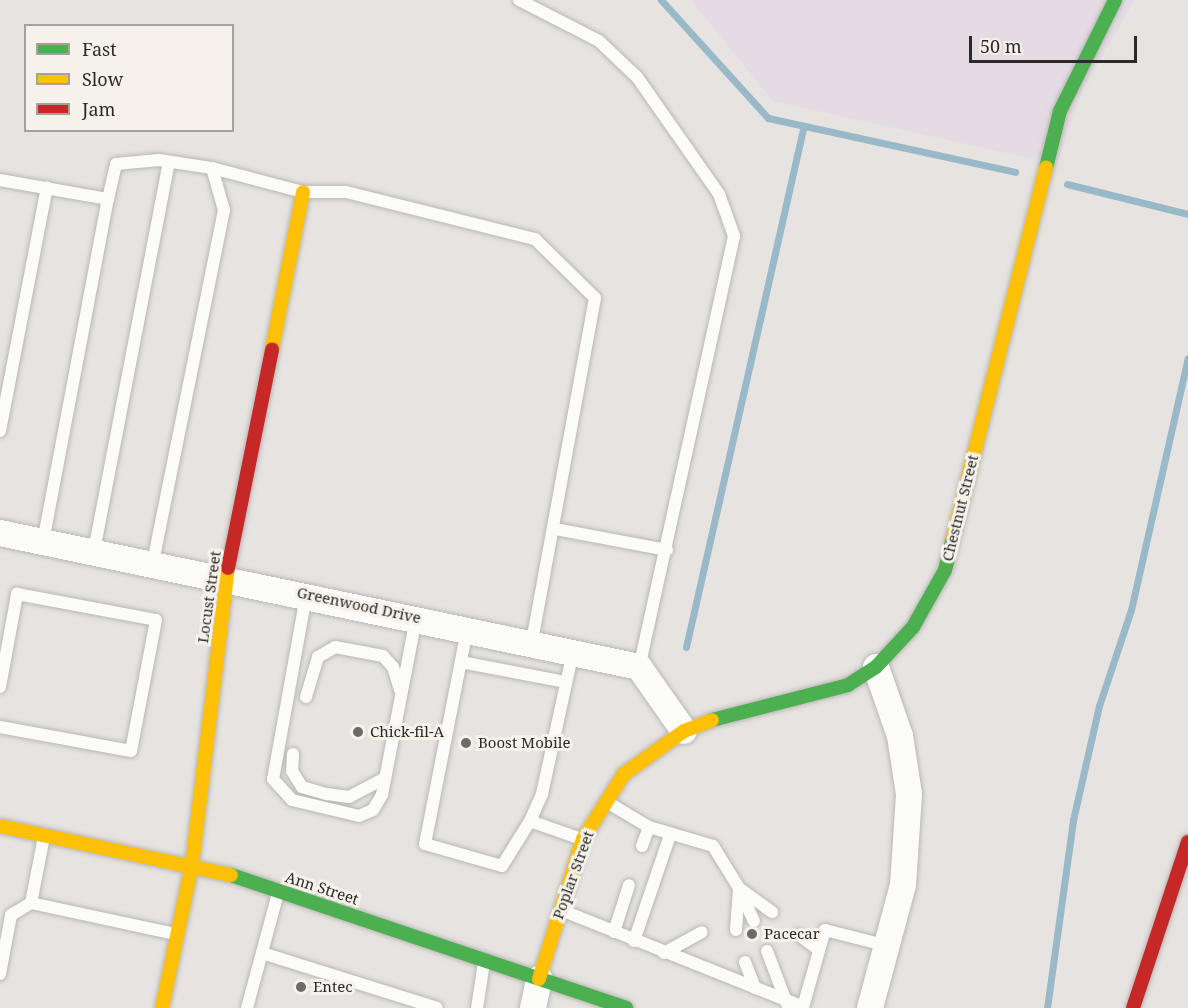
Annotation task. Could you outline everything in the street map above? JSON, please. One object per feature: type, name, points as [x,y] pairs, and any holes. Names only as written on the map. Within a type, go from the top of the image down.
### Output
[{"type":"main road","name":"Chestnut Street","points":[[876,667],[913,627],[945,570],[1060,111],[1115,0]]},
{"type":"main road","name":"Locust Street","points":[[162,1008],[192,864],[226,577],[303,192]]},
{"type":"main road","name":"Poplar Street","points":[[539,979],[583,839],[624,774],[684,731],[724,715],[848,685],[876,667]]},
{"type":"main road","name":"Ann Street","points":[[0,826],[192,864],[626,1008]]},
{"type":"main road","points":[[1133,1008],[1188,842]]},
{"type":"street","name":"Greenwood Drive","points":[[0,533],[226,577],[639,667]]},
{"type":"street","points":[[639,667],[684,731]]},
{"type":"street","points":[[870,1008],[903,885],[909,794],[900,736],[876,667]]},
{"type":"street","name":"Poplar Street","points":[[533,1008],[539,979]]},
{"type":"lane","points":[[519,0],[599,41],[637,77],[719,194],[734,236],[667,550],[639,667]]},
{"type":"lane","points":[[94,551],[169,162]]},
{"type":"lane","points":[[43,542],[116,164],[169,162],[212,168],[303,192],[346,192],[535,239],[595,298],[555,529],[532,642]]},
{"type":"lane","points":[[153,563],[224,210],[212,168]]},
{"type":"lane","points":[[0,180],[108,199]]},
{"type":"lane","points":[[0,431],[47,188]]},
{"type":"lane","points":[[555,529],[667,550]]},
{"type":"lane","points":[[0,687],[17,594],[156,620],[131,752],[0,727]]},
{"type":"lane","points":[[306,594],[272,769],[277,789],[292,801],[359,816],[373,810],[385,778],[417,618]]},
{"type":"lane","points":[[467,628],[425,844],[502,866],[530,821],[542,794],[573,652]]},
{"type":"lane","points":[[306,697],[318,657],[335,647],[383,656],[393,667],[401,694]]},
{"type":"lane","points":[[461,662],[566,682]]},
{"type":"lane","points":[[293,754],[292,771],[302,788],[349,797],[385,778]]},
{"type":"lane","points":[[605,801],[649,827],[713,846],[740,888],[754,921]]},
{"type":"lane","points":[[530,821],[583,839]]},
{"type":"lane","points":[[642,846],[649,827]]},
{"type":"lane","points":[[31,903],[45,835]]},
{"type":"lane","points":[[634,941],[670,835]]},
{"type":"lane","points":[[614,932],[629,885]]},
{"type":"lane","points":[[740,888],[772,912]]},
{"type":"lane","points":[[736,930],[735,913],[740,888]]},
{"type":"lane","points":[[247,1008],[279,891]]},
{"type":"lane","points":[[0,974],[11,915],[31,903],[176,934]]},
{"type":"lane","points":[[560,909],[634,941],[755,988],[787,1005],[803,1007],[825,930],[888,946]]},
{"type":"lane","points":[[723,920],[735,913]]},
{"type":"lane","points":[[664,953],[702,932]]},
{"type":"lane","points":[[799,935],[819,950]]},
{"type":"lane","points":[[767,951],[787,1005]]},
{"type":"lane","points":[[262,953],[344,979],[404,1003],[437,1008]]},
{"type":"lane","points":[[477,1008],[485,960]]},
{"type":"lane","points":[[745,962],[755,988]]},
{"type":"lane","points":[[305,981],[309,968]]},
{"type":"lane","points":[[340,993],[344,979]]},
{"type":"shaded area","points":[[691,0],[1135,0],[1083,89],[1056,164],[773,101]]},
{"type":"waterway","points":[[661,0],[768,118],[1015,172]]},
{"type":"waterway","points":[[686,647],[803,129]]},
{"type":"waterway","points":[[1067,184],[1188,214]]},
{"type":"waterway","points":[[1047,1008],[1073,820],[1099,706],[1131,610],[1188,358]]},
{"type":"traffic: fast","points":[[1046,168],[1060,111],[1115,0]]},
{"type":"traffic: fast","points":[[712,720],[848,685],[876,667],[913,627],[945,570],[953,538]]},
{"type":"traffic: fast","points":[[231,875],[626,1008]]},
{"type":"traffic: slow","points":[[953,538],[1046,168]]},
{"type":"traffic: slow","points":[[272,349],[303,192]]},
{"type":"traffic: slow","points":[[162,1008],[192,865],[228,568]]},
{"type":"traffic: slow","points":[[539,979],[583,839],[624,774],[684,731],[712,720]]},
{"type":"traffic: slow","points":[[0,826],[231,875]]},
{"type":"traffic: jam","points":[[228,568],[272,349]]},
{"type":"traffic: jam","points":[[1133,1008],[1188,842]]},
{"type":"place","name":"Chick-fil-A","points":[[358,732]]},
{"type":"place","name":"Boost Mobile","points":[[466,743]]},
{"type":"place","name":"Pacecar","points":[[752,934]]},
{"type":"place","name":"Entec","points":[[301,987]]}]
